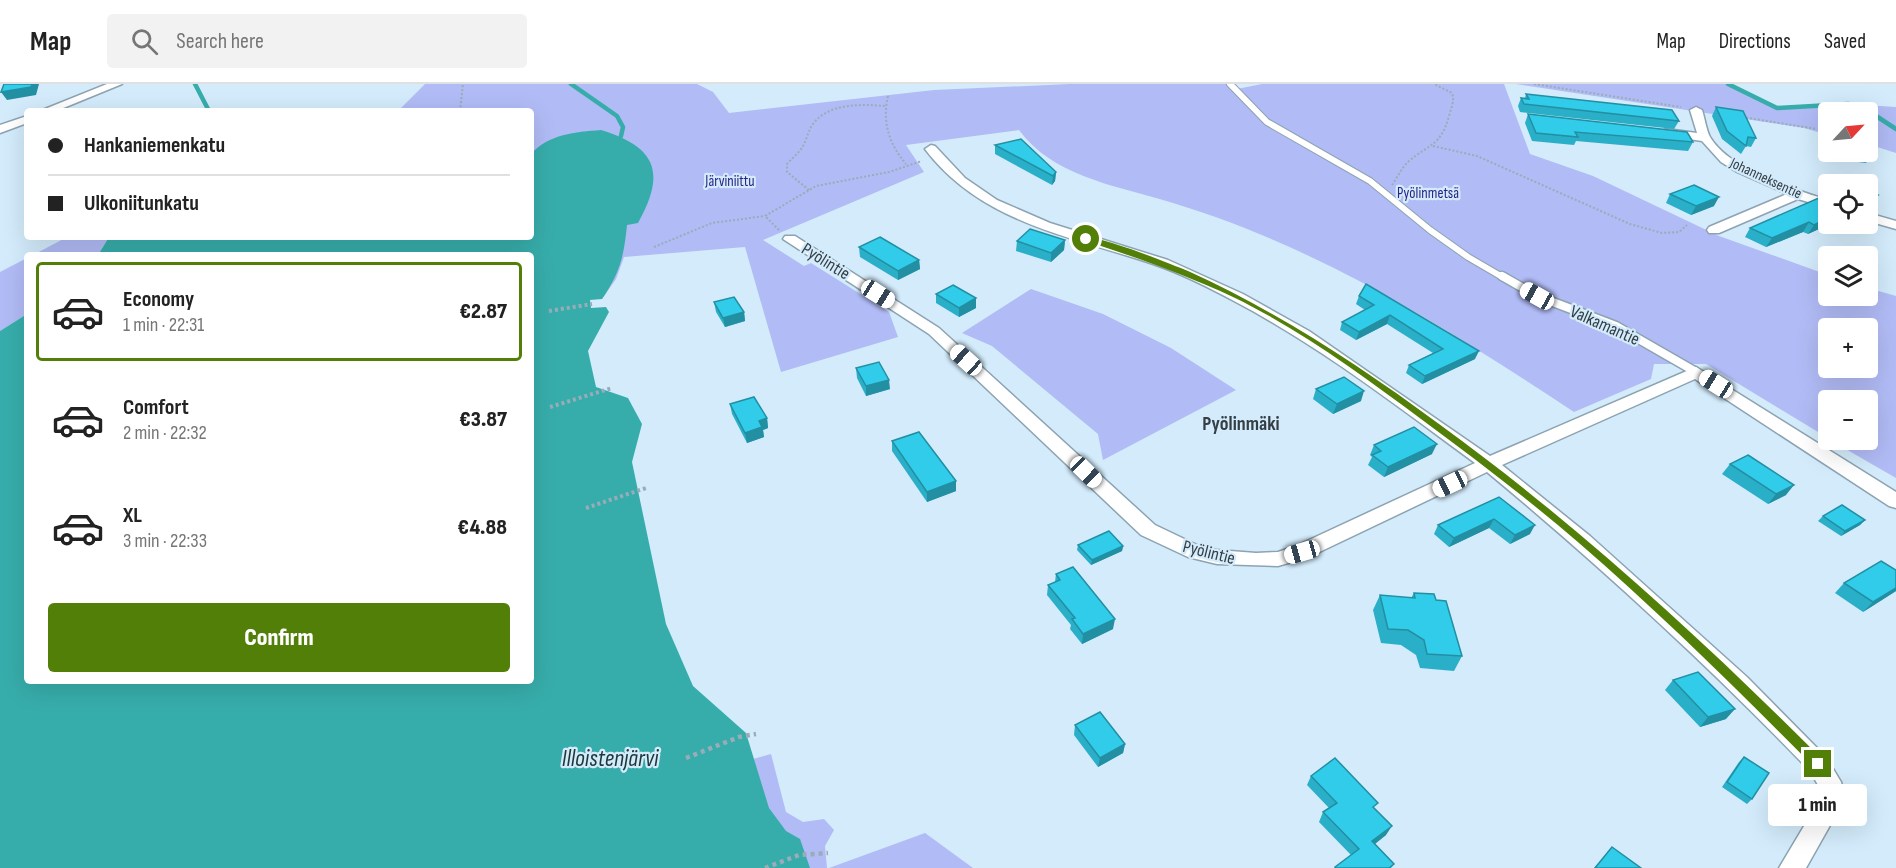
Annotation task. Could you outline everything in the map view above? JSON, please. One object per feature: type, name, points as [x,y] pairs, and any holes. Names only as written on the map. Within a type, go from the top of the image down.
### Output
[{"type":"street","points":[[54,108],[117,84]]},
{"type":"street","name":"Johanneksentie","points":[[1696,110],[1705,138],[1725,158],[1737,166],[1798,194],[1818,201]]},
{"type":"street","points":[[0,129],[24,120]]},
{"type":"street","points":[[1648,131],[1705,138]]},
{"type":"street","points":[[930,149],[961,182],[992,203],[1045,226],[1163,263],[1273,315],[1388,391],[1490,465],[1583,541],[1747,691],[1818,764],[1829,782],[1832,793],[1830,804],[1792,868]]},
{"type":"street","points":[[1714,230],[1798,194]]},
{"type":"street","points":[[1878,220],[1896,225]]},
{"type":"street","name":"Pyölintie","points":[[787,236],[934,331],[1148,530],[1195,552],[1217,557],[1278,559],[1302,552],[1510,454],[1696,372]]},
{"type":"street","name":"Valkamantie","points":[[1696,372],[1896,501]]},
{"type":"lane","name":"Valkamantie","points":[[1230,84],[1267,122],[1386,193],[1430,230],[1484,267],[1537,296],[1616,326],[1696,372]]},
{"type":"path","points":[[460,108],[463,84]]},
{"type":"path","points":[[1386,193],[1408,162],[1433,146],[1442,137],[1454,99],[1452,93],[1434,84]]},
{"type":"path","points":[[1534,84],[1696,110]]},
{"type":"path","points":[[888,96],[885,106],[890,142],[906,164]]},
{"type":"path","points":[[809,190],[787,172],[787,164],[803,147],[813,123],[819,117],[838,110],[861,106],[885,106]]},
{"type":"path","points":[[1740,117],[1817,129]]},
{"type":"path","points":[[1433,146],[1477,156],[1630,224],[1662,233],[1679,232],[1687,225]]},
{"type":"path","points":[[654,247],[712,223],[765,216],[809,190],[831,182],[889,172],[906,164],[920,162]]},
{"type":"path","points":[[765,216],[787,236]]},
{"type":"path","points":[[549,311],[592,304]]},
{"type":"path","points":[[550,406],[612,388]]},
{"type":"path","points":[[586,508],[646,488]]},
{"type":"path","points":[[686,758],[739,737],[756,734]]},
{"type":"path","points":[[765,868],[799,855],[828,853]]},
{"type":"green space","name":"Pyölinmetsä","points":[[425,84],[697,84],[713,92],[729,113],[934,90],[1070,84],[1230,84],[1237,89],[1262,84],[1504,84],[1530,154],[1593,176],[1719,236],[1818,271],[1818,306],[1878,306],[1878,291],[1896,296],[1896,478],[1847,450],[1878,450],[1878,390],[1818,390],[1818,432],[1706,364],[1654,364],[1651,379],[1574,412],[1427,319],[1325,264],[1219,218],[1084,176],[1048,158],[1019,130],[906,145],[924,172],[763,240],[804,266],[811,263],[889,312],[898,337],[781,372],[745,247],[624,257],[616,279],[602,299],[534,194],[534,108],[401,108]]},
{"type":"green space","points":[[1516,84],[1728,84],[1777,108],[1818,106],[1818,132],[1804,128]]},
{"type":"green space","points":[[1878,106],[1896,107],[1896,153],[1878,147]]},
{"type":"green space","points":[[61,240],[107,240],[100,252],[39,252]]},
{"type":"green space","points":[[24,260],[24,316],[0,331],[0,272]]},
{"type":"green space","points":[[1031,289],[1103,314],[1171,348],[1236,390],[1103,460],[1098,434],[992,346],[962,333]]},
{"type":"green space","points":[[771,754],[786,812],[803,822],[824,819],[834,830],[825,846],[827,868],[683,868],[753,759]]},
{"type":"green space","points":[[925,833],[973,868],[829,868]]},
{"type":"water","name":"Illoistenjärvi","points":[[601,130],[620,137],[645,154],[651,164],[652,190],[638,223],[627,225],[623,255],[613,281],[602,299],[590,300],[591,308],[606,307],[609,312],[588,351],[596,387],[628,398],[642,424],[632,462],[666,624],[693,686],[746,733],[769,808],[786,831],[800,839],[810,868],[0,868],[0,331],[24,316],[24,684],[534,684],[534,252],[100,252],[107,240],[534,240],[534,151],[554,138],[572,133]]},
{"type":"building","points":[[4,84],[32,84],[31,87],[1,92]]},
{"type":"building","points":[[1526,94],[1672,110],[1679,121],[1524,104],[1521,98],[1529,99]]},
{"type":"building","points":[[1716,107],[1743,111],[1756,138],[1748,137],[1746,146],[1727,131]]},
{"type":"building","points":[[1528,114],[1687,132],[1693,142],[1575,132],[1578,137],[1536,133]]},
{"type":"building","points":[[1021,139],[1056,172],[1053,176],[995,145]]},
{"type":"building","points":[[1694,185],[1719,197],[1696,206],[1670,194]]},
{"type":"building","points":[[1818,198],[1818,223],[1814,225],[1809,222],[1772,238],[1750,228]]},
{"type":"building","points":[[1030,229],[1065,240],[1051,253],[1017,241]]},
{"type":"building","points":[[880,237],[919,260],[898,271],[859,247]]},
{"type":"building","points":[[1366,284],[1479,351],[1425,376],[1409,365],[1443,349],[1390,315],[1359,332],[1342,322],[1374,305],[1359,296]]},
{"type":"building","points":[[953,285],[976,298],[959,308],[936,294]]},
{"type":"building","points":[[734,297],[744,312],[723,318],[714,302]]},
{"type":"building","points":[[879,362],[889,380],[866,386],[856,368]]},
{"type":"building","points":[[1344,377],[1364,391],[1337,404],[1316,389]]},
{"type":"building","points":[[754,397],[767,418],[759,421],[762,427],[745,433],[730,404]]},
{"type":"building","points":[[1414,427],[1437,444],[1388,467],[1372,455],[1381,451],[1374,445]]},
{"type":"building","points":[[919,432],[956,481],[927,492],[892,441]]},
{"type":"building","points":[[1748,455],[1794,485],[1776,494],[1730,464]]},
{"type":"building","points":[[1499,497],[1535,525],[1515,535],[1494,519],[1454,538],[1438,525]]},
{"type":"building","points":[[1842,505],[1865,520],[1845,531],[1823,516]]},
{"type":"building","points":[[1109,531],[1123,546],[1092,560],[1078,545]]},
{"type":"building","points":[[1881,561],[1896,570],[1896,588],[1873,602],[1844,583]]},
{"type":"building","points":[[1073,567],[1115,619],[1083,634],[1072,619],[1075,618],[1048,585],[1060,580],[1056,574]]},
{"type":"building","points":[[1414,593],[1434,594],[1436,600],[1446,601],[1462,656],[1427,654],[1424,640],[1408,630],[1388,629],[1380,595],[1415,598]]},
{"type":"building","points":[[1698,672],[1735,709],[1708,717],[1673,680]]},
{"type":"building","points":[[1100,712],[1125,744],[1100,758],[1075,725]]},
{"type":"building","points":[[1744,757],[1769,773],[1752,799],[1727,782]]},
{"type":"building","points":[[1335,758],[1378,803],[1373,807],[1392,826],[1372,841],[1394,864],[1389,868],[1335,867],[1359,849],[1323,812],[1337,803],[1311,776]]},
{"type":"building","points":[[1612,847],[1641,868],[1595,868]]},
{"type":"waterway","points":[[195,84],[207,108]]},
{"type":"waterway","points":[[571,84],[617,116],[623,127],[621,136]]},
{"type":"waterway","points":[[1728,84],[1777,108],[1848,104],[1861,106],[1896,129]]},
{"type":"district","name":"Pyölinmäki","points":[[1241,423]]},
{"type":"route","points":[[1086,239],[1163,263],[1238,297],[1304,334],[1398,398],[1490,465],[1583,541],[1739,683],[1818,764]]},
{"type":"park label","name":"Järviniittu","points":[[730,181]]}]
